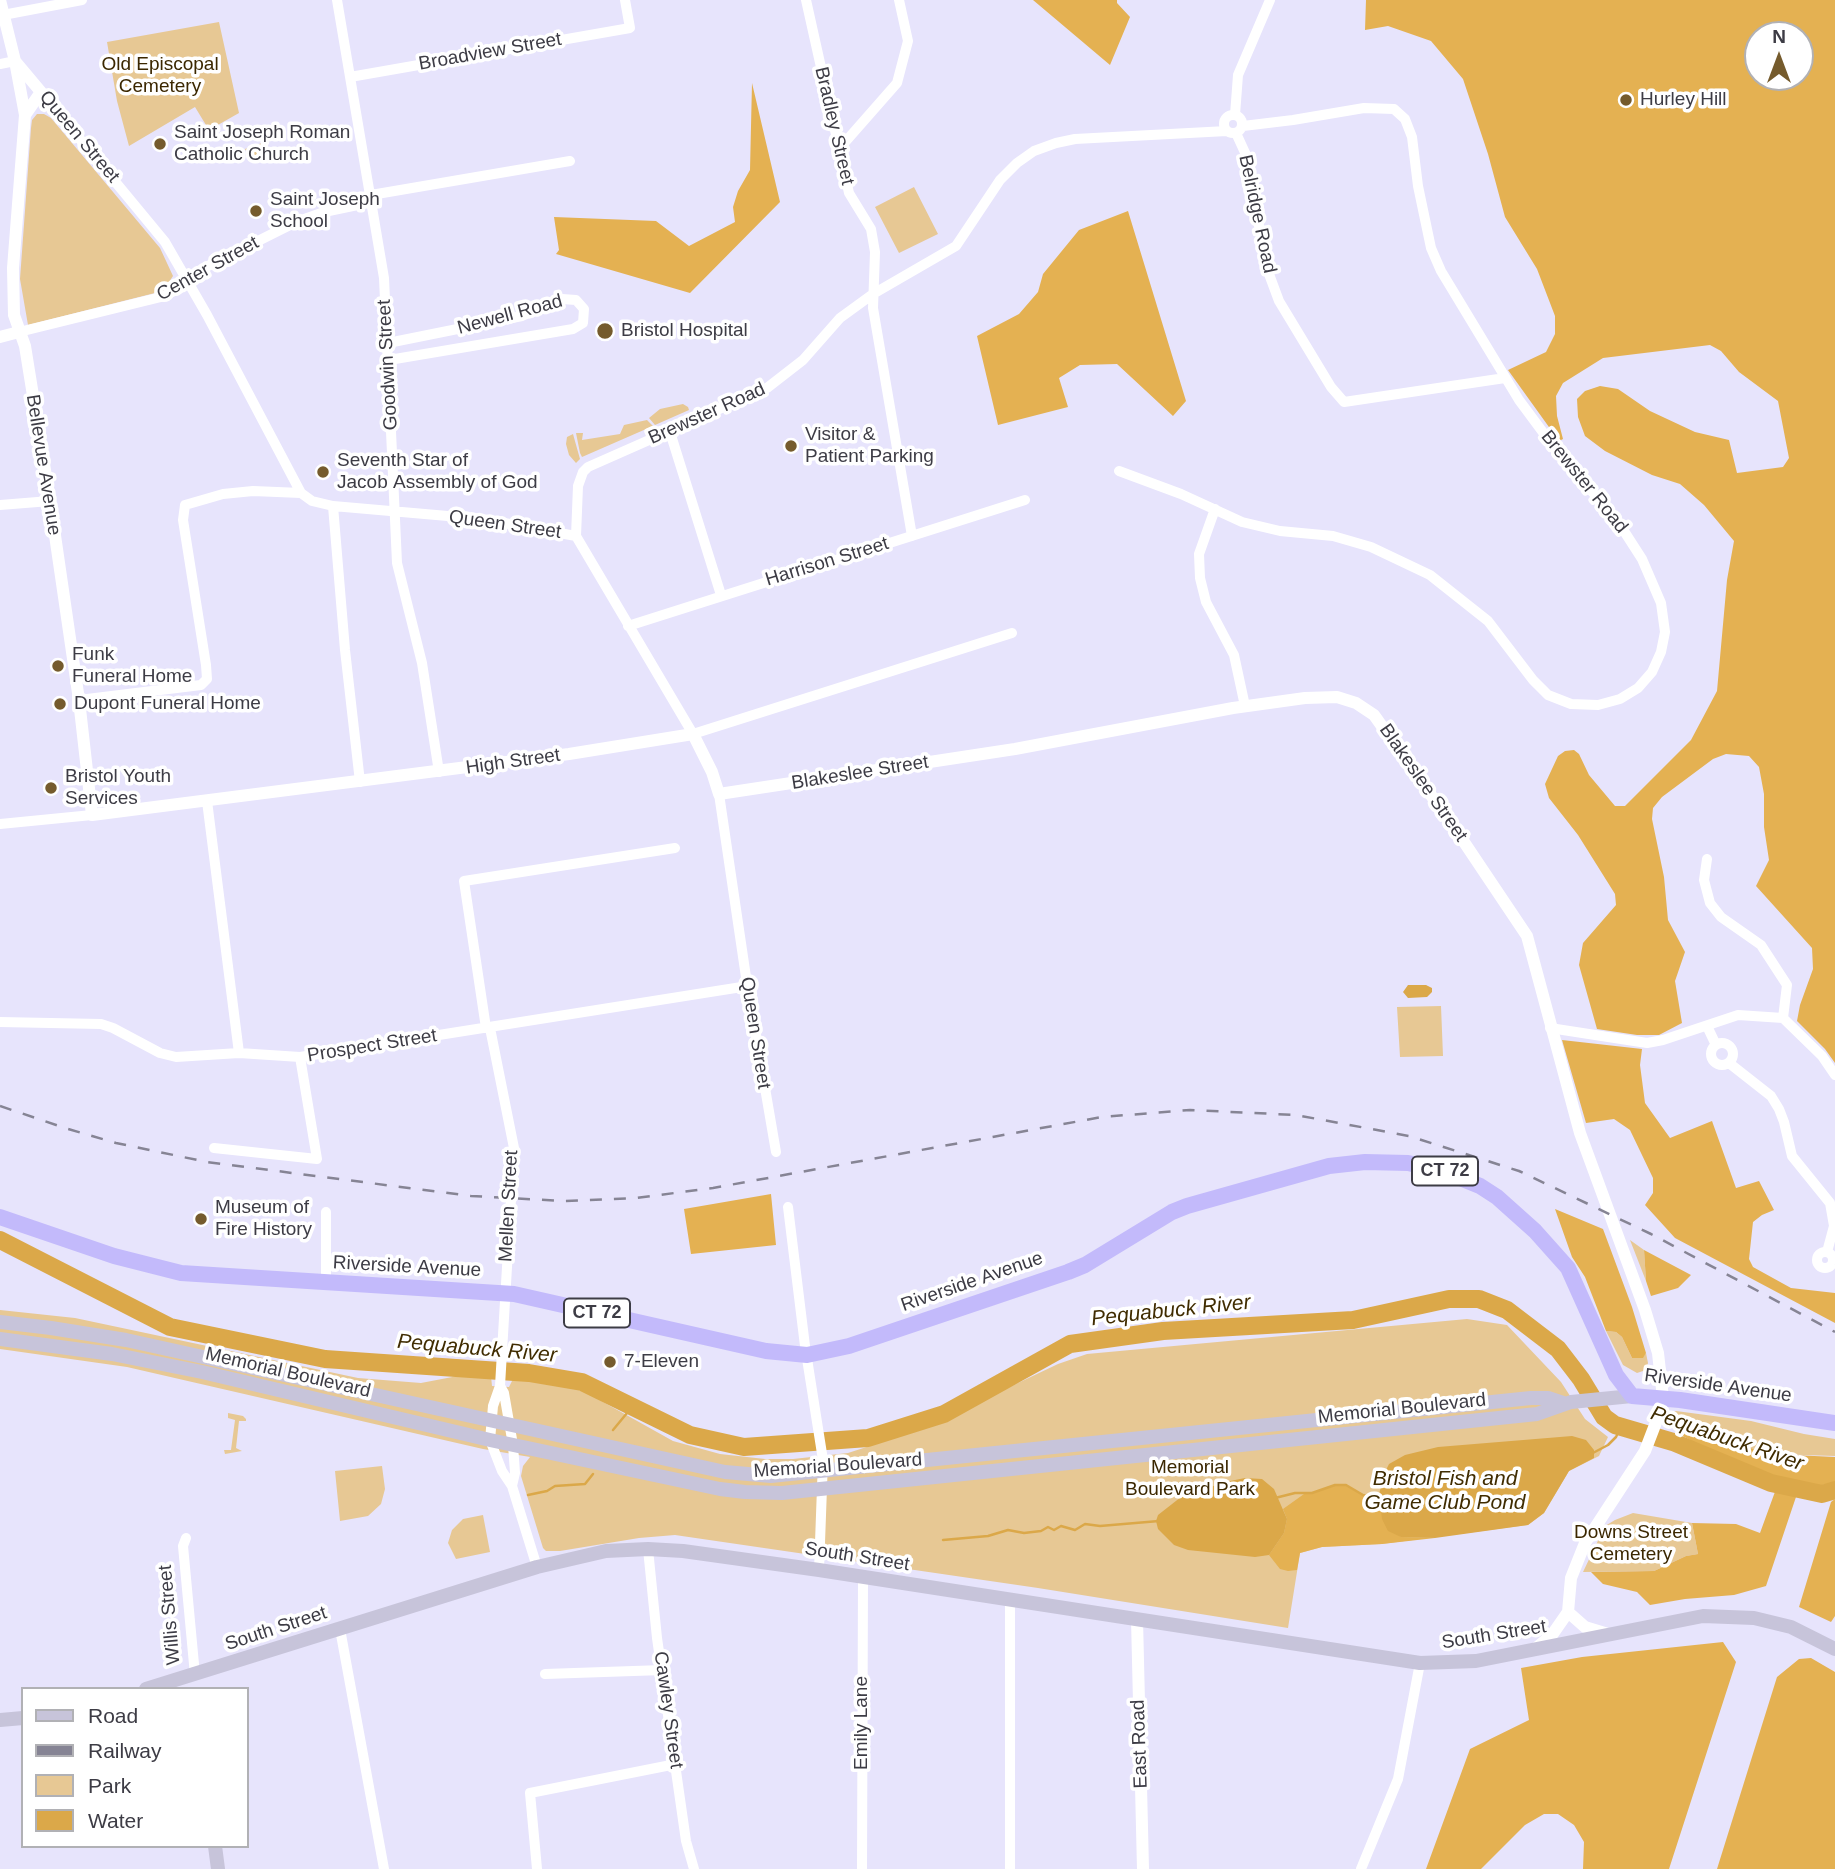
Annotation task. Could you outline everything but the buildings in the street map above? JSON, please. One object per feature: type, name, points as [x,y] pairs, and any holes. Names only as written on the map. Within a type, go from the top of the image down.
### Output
[{"type":"highway","name":"Riverside Avenue","points":[[0,1217],[114,1256],[181,1273],[504,1293],[765,1351],[807,1355],[849,1346],[1068,1272],[1085,1265],[1172,1212],[1187,1206],[1329,1166],[1385,1161],[1423,1166],[1463,1177],[1497,1196],[1523,1219],[1568,1268],[1616,1375],[1632,1396],[1663,1398],[1835,1423]]},
{"type":"main road","name":"Memorial Boulevard","points":[[0,1322],[126,1340],[725,1472],[771,1476],[1531,1398],[1548,1398],[1567,1403]]},
{"type":"main road","name":"Memorial Boulevard","points":[[0,1339],[112,1354],[202,1372],[490,1440],[720,1489],[782,1493],[1537,1415],[1567,1403],[1632,1396]]},
{"type":"main road","name":"South Street","points":[[160,1687],[195,1682],[340,1629],[537,1567],[606,1551],[648,1549],[683,1551],[819,1570],[1420,1664],[1476,1661],[1677,1620],[1727,1616],[1754,1618],[1791,1627],[1835,1649]]},
{"type":"main road","points":[[0,1720],[21,1718]]},
{"type":"main road","points":[[215,1848],[218,1869]]},
{"type":"street","name":"Bellevue Avenue","points":[[0,0],[25,115],[13,268],[14,315],[24,346],[50,501],[79,700],[92,815]]},
{"type":"street","points":[[3,15],[82,0]]},
{"type":"street","name":"Goodwin Street","points":[[337,0],[384,278],[397,563],[422,663],[439,772]]},
{"type":"street","name":"Broadview Street","points":[[350,77],[630,28],[625,0]]},
{"type":"street","name":"Bradley Street","points":[[806,0],[849,193],[871,229],[875,252],[873,308],[912,536]]},
{"type":"street","points":[[839,149],[897,83],[908,41],[899,0]]},
{"type":"street","points":[[1235,130],[1224,124],[1226,119],[1235,115],[1238,75],[1270,0]]},
{"type":"street","points":[[0,64],[15,61]]},
{"type":"street","name":"Queen Street","points":[[15,61],[160,235],[188,281],[301,493],[312,501],[333,506],[482,519],[576,536],[712,772],[719,794],[776,1152]]},
{"type":"street","points":[[25,115],[41,92]]},
{"type":"street","name":"Brewster Road","points":[[576,536],[578,486],[583,472],[595,463],[767,388],[803,360],[840,318],[873,294],[956,246],[1000,180],[1017,163],[1040,148],[1075,139],[1235,130],[1364,108],[1394,109],[1405,119],[1412,137],[1418,186],[1431,248],[1441,271],[1505,378],[1565,462],[1615,517],[1642,559],[1661,603],[1665,632],[1661,652],[1652,672],[1638,688],[1620,699],[1598,705],[1571,704],[1548,695],[1533,680],[1488,621],[1440,582],[1418,569],[1371,547],[1333,536],[1280,531],[1242,522],[1119,471]]},
{"type":"street","name":"Belridge Road","points":[[1235,115],[1240,118],[1235,130],[1247,157],[1266,266],[1279,301],[1331,387],[1344,402],[1505,378]]},
{"type":"street","name":"Center Street","points":[[0,337],[153,300],[176,291],[213,263],[296,222],[324,212],[371,199],[570,161]]},
{"type":"street","name":"Newell Road","points":[[388,343],[522,316],[562,299],[576,300],[584,309],[583,323],[573,329],[389,360]]},
{"type":"street","points":[[670,432],[721,595]]},
{"type":"street","points":[[79,700],[201,685],[206,679],[206,665],[183,520],[185,505],[223,494],[253,491],[301,493]]},
{"type":"street","name":"Harrison Street","points":[[628,626],[1025,500]]},
{"type":"street","points":[[0,505],[50,501]]},
{"type":"street","points":[[333,506],[360,782]]},
{"type":"street","points":[[1215,509],[1199,554],[1200,578],[1206,602],[1234,655],[1245,706]]},
{"type":"street","name":"High Street","points":[[0,824],[439,772],[692,734],[1012,633]]},
{"type":"street","name":"Blakeslee Street","points":[[719,794],[1015,749],[1245,706],[1304,698],[1337,697],[1356,702],[1374,715],[1394,740],[1520,923],[1530,944],[1550,1028],[1580,1133],[1656,1344],[1663,1398]]},
{"type":"street","points":[[207,801],[239,1053]]},
{"type":"street","name":"Mellen Street","points":[[537,1567],[512,1486],[502,1471],[490,1440],[490,1420],[500,1387],[514,1149],[488,1028],[464,881],[675,848]]},
{"type":"street","points":[[1707,859],[1704,880],[1710,903],[1721,918],[1761,945],[1787,985],[1783,1018]]},
{"type":"street","name":"Prospect Street","points":[[0,1022],[101,1024],[176,1058],[239,1053],[300,1057],[748,986]]},
{"type":"street","points":[[1550,1028],[1647,1042],[1738,1015],[1783,1018],[1822,1056],[1835,1075]]},
{"type":"street","points":[[1707,1026],[1716,1045]]},
{"type":"street","points":[[1716,1045],[1730,1047],[1733,1056],[1728,1063],[1720,1065],[1713,1060],[1712,1052],[1716,1045]]},
{"type":"street","points":[[214,1148],[317,1159],[300,1057]]},
{"type":"street","points":[[1728,1063],[1771,1096],[1784,1122],[1792,1156],[1830,1203],[1834,1226],[1827,1252]]},
{"type":"street","points":[[788,1207],[823,1455],[819,1570]]},
{"type":"street","points":[[326,1212],[326,1283]]},
{"type":"street","name":"Mellen Street","points":[[500,1387],[504,1393],[513,1445],[515,1473],[512,1486]]},
{"type":"street","points":[[1535,1649],[1552,1635],[1569,1612],[1571,1578],[1586,1543],[1645,1451],[1663,1398]]},
{"type":"street","name":"Willis Street","points":[[186,1538],[183,1546],[195,1682]]},
{"type":"street","name":"Cawley Street","points":[[648,1549],[652,1595],[687,1841],[694,1869]]},
{"type":"street","name":"Emily Lane","points":[[862,1869],[863,1577]]},
{"type":"street","points":[[1010,1601],[1010,1869]]},
{"type":"street","points":[[1569,1612],[1586,1627],[1608,1634]]},
{"type":"street","name":"East Road","points":[[1137,1619],[1143,1869]]},
{"type":"street","points":[[340,1629],[384,1869]]},
{"type":"street","points":[[1361,1869],[1398,1779],[1420,1664]]},
{"type":"street","points":[[545,1674],[663,1670]]},
{"type":"street","points":[[537,1869],[530,1793],[676,1764]]},
{"type":"green space","name":"Old Episcopal Cemetery","points":[[219,22],[239,113],[209,130],[195,107],[129,146],[117,101],[107,42]]},
{"type":"green space","points":[[37,114],[51,118],[160,248],[173,276],[163,291],[28,325],[20,279],[31,128],[32,120]]},
{"type":"green space","points":[[262,143],[267,155],[252,162],[245,149]]},
{"type":"green space","points":[[914,187],[938,234],[899,253],[875,207]]},
{"type":"green space","points":[[683,404],[689,410],[655,425],[649,418],[660,409]]},
{"type":"green space","points":[[647,420],[653,426],[582,457],[576,433],[583,433],[582,440],[620,434],[624,425]]},
{"type":"green space","points":[[573,434],[580,459],[576,463],[569,455],[566,444],[567,437]]},
{"type":"green space","points":[[1441,1006],[1443,1056],[1400,1057],[1397,1007]]},
{"type":"green space","points":[[1630,1240],[1644,1250],[1646,1281]]},
{"type":"green space","name":"Memorial Boulevard Park","points":[[0,1310],[75,1318],[358,1378],[421,1383],[468,1374],[491,1376],[492,1386],[509,1387],[513,1379],[564,1384],[587,1393],[673,1441],[720,1454],[765,1459],[848,1453],[919,1430],[1058,1364],[1087,1354],[1467,1319],[1507,1325],[1561,1382],[1585,1419],[1608,1437],[1599,1456],[1569,1471],[1544,1513],[1528,1525],[1382,1544],[1322,1547],[1300,1553],[1288,1628],[675,1535],[546,1551],[521,1476],[523,1466],[530,1457],[483,1449],[127,1367],[0,1349]]},
{"type":"green space","points":[[1606,1331],[1616,1332],[1622,1337],[1632,1358],[1642,1358],[1646,1353],[1646,1370],[1637,1373],[1623,1365]]},
{"type":"green space","points":[[1676,1411],[1751,1421],[1835,1439],[1835,1456],[1773,1454],[1686,1431],[1672,1427],[1665,1421],[1669,1414]]},
{"type":"green space","points":[[228,1413],[243,1416],[246,1421],[239,1421],[236,1448],[242,1451],[225,1454],[224,1450],[231,1450],[235,1420],[228,1418]]},
{"type":"green space","points":[[382,1466],[385,1489],[381,1504],[368,1516],[340,1521],[335,1471]]},
{"type":"green space","name":"Downs Street Cemetery","points":[[1633,1513],[1692,1523],[1698,1554],[1686,1556],[1654,1571],[1583,1572],[1605,1526]]},
{"type":"green space","points":[[483,1515],[490,1552],[456,1559],[448,1543],[452,1530],[463,1519]]},
{"type":"shaded area","points":[[1033,0],[1117,0],[1130,17],[1110,65]]},
{"type":"shaded area","points":[[1366,0],[1835,0],[1835,1063],[1797,1021],[1813,969],[1812,948],[1756,886],[1769,860],[1759,767],[1749,756],[1726,754],[1713,759],[1662,797],[1653,808],[1652,819],[1664,877],[1668,920],[1685,952],[1675,981],[1682,1023],[1659,1035],[1637,1035],[1597,1029],[1579,965],[1583,943],[1616,905],[1615,894],[1578,835],[1549,798],[1545,784],[1558,756],[1565,751],[1574,750],[1579,754],[1589,775],[1615,806],[1625,806],[1691,740],[1717,691],[1727,580],[1734,541],[1704,505],[1680,484],[1652,475],[1605,451],[1585,436],[1578,417],[1577,399],[1585,391],[1600,386],[1618,389],[1650,411],[1695,432],[1729,440],[1737,473],[1783,467],[1789,458],[1778,401],[1739,372],[1721,351],[1710,345],[1603,358],[1563,383],[1556,396],[1557,416],[1563,439],[1559,441],[1508,370],[1546,352],[1555,334],[1555,316],[1537,269],[1505,217],[1463,79],[1431,41],[1388,26],[1365,30]]},
{"type":"shaded area","points":[[752,83],[780,202],[690,293],[556,254],[559,250],[554,217],[656,221],[689,246],[735,222],[733,207],[738,191],[750,170]]},
{"type":"shaded area","points":[[1128,211],[1186,401],[1173,416],[1117,364],[1080,365],[1059,378],[1068,407],[998,425],[977,336],[1019,314],[1038,292],[1043,274],[1079,230]]},
{"type":"shaded area","points":[[1562,1040],[1642,1049],[1640,1065],[1645,1103],[1670,1138],[1712,1121],[1736,1188],[1759,1181],[1774,1210],[1753,1222],[1749,1259],[1753,1267],[1791,1288],[1835,1293],[1835,1323],[1675,1238],[1645,1205],[1653,1193],[1653,1178],[1630,1130],[1614,1119],[1586,1123]]},
{"type":"shaded area","points":[[771,1194],[776,1245],[691,1254],[684,1209]]},
{"type":"shaded area","points":[[1555,1209],[1603,1229],[1632,1307],[1646,1353],[1643,1358],[1632,1358],[1622,1337],[1616,1332],[1606,1331],[1585,1277],[1572,1257]]},
{"type":"shaded area","points":[[1644,1250],[1691,1275],[1678,1288],[1651,1296],[1646,1281]]},
{"type":"shaded area","points":[[1672,1427],[1773,1454],[1835,1457],[1835,1483],[1816,1486],[1772,1479],[1699,1445]]},
{"type":"shaded area","points":[[1335,1485],[1346,1485],[1363,1495],[1379,1496],[1379,1508],[1401,1537],[1435,1538],[1322,1547],[1300,1553],[1297,1570],[1280,1569],[1269,1555],[1284,1533],[1287,1519],[1283,1509],[1304,1494]]},
{"type":"shaded area","points":[[1776,1489],[1797,1494],[1766,1586],[1734,1595],[1650,1605],[1637,1592],[1603,1584],[1591,1572],[1654,1571],[1686,1556],[1698,1554],[1692,1523],[1736,1524],[1760,1533]]},
{"type":"shaded area","points":[[1835,1499],[1835,1616],[1831,1622],[1799,1607],[1831,1502]]},
{"type":"shaded area","points":[[1723,1642],[1736,1662],[1669,1869],[1583,1869],[1584,1842],[1574,1825],[1558,1814],[1544,1814],[1525,1825],[1481,1869],[1426,1869],[1470,1749],[1529,1720],[1521,1668],[1582,1657]]},
{"type":"shaded area","points":[[1811,1658],[1835,1672],[1835,1869],[1717,1869],[1777,1677],[1799,1659]]},
{"type":"water","points":[[1408,985],[1426,985],[1432,988],[1432,992],[1427,997],[1408,998],[1403,992]]},
{"type":"water","name":"Bristol Fish and Game Club Pond","points":[[1572,1436],[1586,1440],[1594,1450],[1594,1458],[1569,1471],[1544,1513],[1528,1525],[1435,1538],[1401,1537],[1388,1531],[1382,1519],[1379,1494],[1385,1472],[1389,1464],[1405,1455],[1438,1447]]},
{"type":"water","points":[[1245,1478],[1262,1479],[1274,1489],[1287,1519],[1284,1533],[1269,1555],[1255,1557],[1188,1550],[1174,1545],[1158,1529],[1158,1515],[1181,1497]]},
{"type":"waterway","name":"Pequabuck River","points":[[0,1240],[170,1327],[325,1359],[529,1373],[582,1382],[690,1435],[744,1447],[868,1438],[944,1414],[1070,1344],[1163,1331],[1353,1320],[1449,1299],[1479,1299],[1507,1310],[1558,1349],[1581,1379],[1604,1417],[1615,1425],[1673,1442],[1771,1483],[1822,1494],[1835,1490]]},
{"type":"waterway","points":[[613,1430],[632,1407]]},
{"type":"waterway","points":[[1591,1454],[1608,1445],[1621,1427]]},
{"type":"waterway","points":[[528,1495],[547,1491],[555,1486],[585,1484],[593,1474]]},
{"type":"waterway","points":[[1275,1498],[1295,1493],[1312,1493],[1335,1485],[1346,1485],[1363,1495],[1382,1496]]},
{"type":"waterway","points":[[943,1540],[988,1536],[1008,1530],[1024,1533],[1041,1531],[1048,1527],[1054,1530],[1061,1526],[1075,1530],[1085,1524],[1100,1526],[1159,1521]]},
{"type":"railway","points":[[0,1106],[116,1143],[207,1162],[471,1196],[565,1201],[636,1198],[713,1188],[1102,1117],[1190,1110],[1296,1115],[1409,1136],[1519,1171],[1651,1234],[1835,1332]]},
{"type":"place","name":"Hurley Hill","points":[[1626,100]]},
{"type":"place","name":"Saint Joseph Roman Catholic Church","points":[[160,144]]},
{"type":"place","name":"Saint Joseph School","points":[[256,211]]},
{"type":"place","name":"Bristol Hospital","points":[[605,331]]},
{"type":"place","name":"Visitor & Patient Parking","points":[[791,446]]},
{"type":"place","name":"Seventh Star of Jacob Assembly of God","points":[[323,472]]},
{"type":"place","name":"Funk Funeral Home","points":[[58,666]]},
{"type":"place","name":"Dupont Funeral Home","points":[[60,704]]},
{"type":"place","name":"Bristol Youth Services","points":[[51,788]]},
{"type":"place","name":"Museum of Fire History","points":[[201,1219]]},
{"type":"place","name":"7-Eleven","points":[[610,1362]]}]
